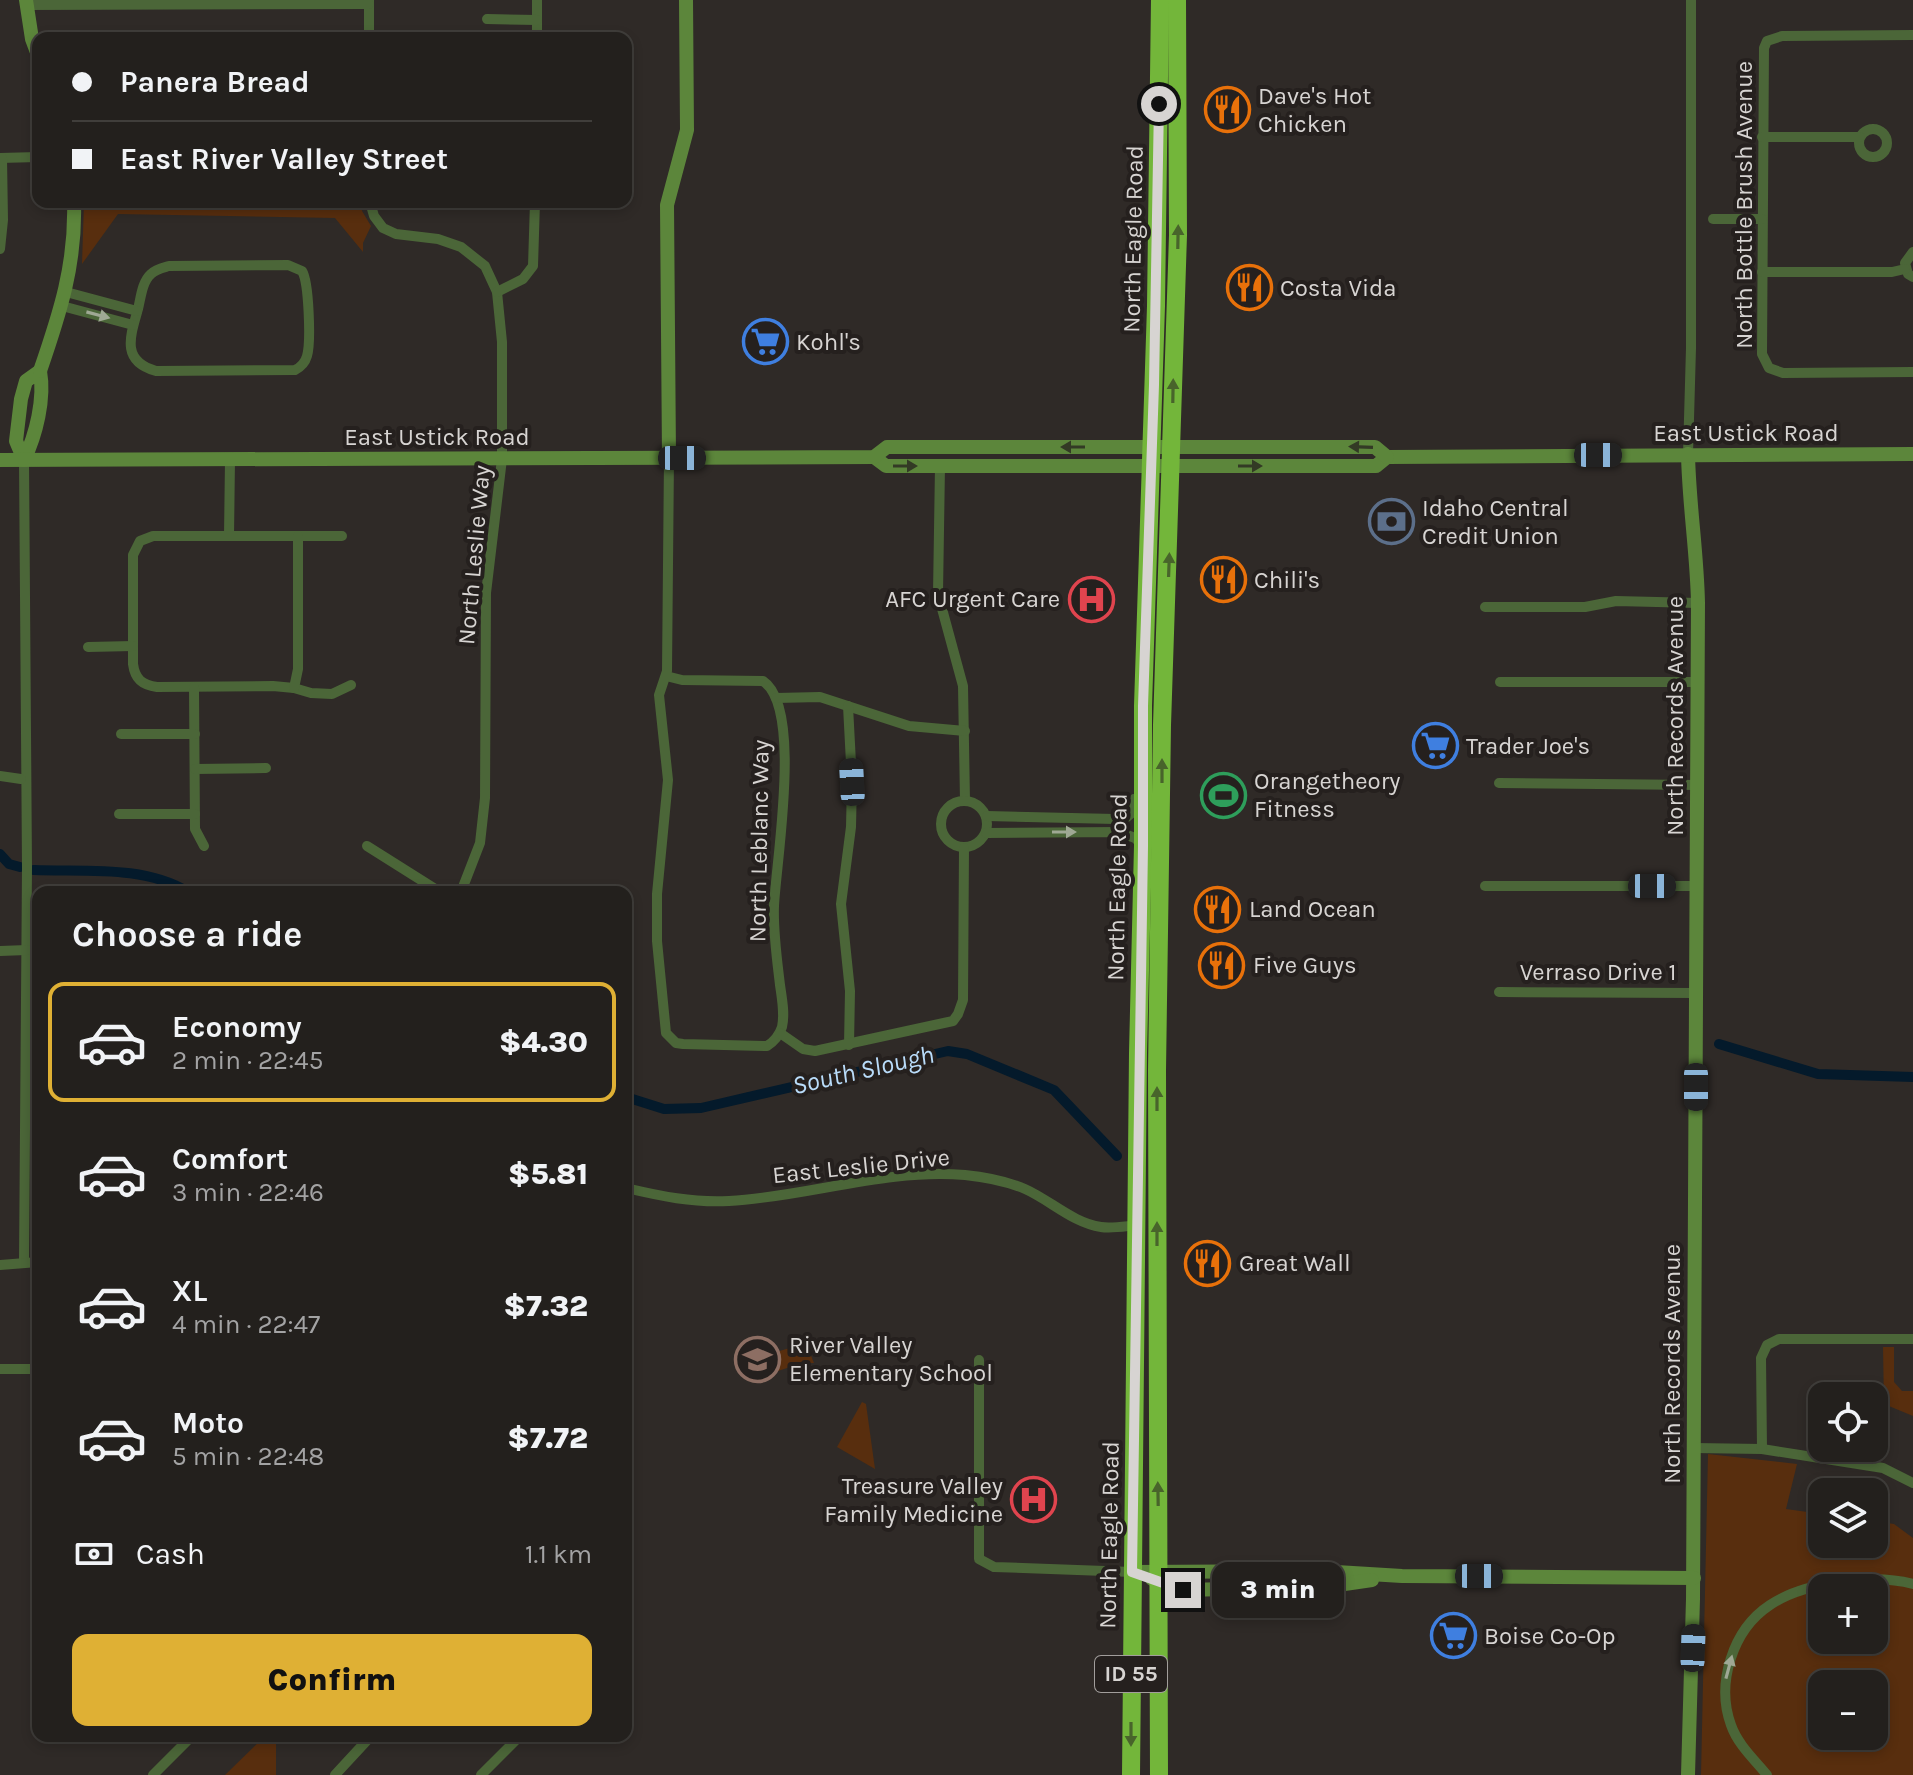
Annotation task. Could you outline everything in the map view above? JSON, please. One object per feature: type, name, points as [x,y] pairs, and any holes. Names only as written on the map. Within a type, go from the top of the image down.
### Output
[{"type":"highway","name":"North Eagle Road","points":[[1131,1775],[1143,706],[1159,182],[1160,0]]},
{"type":"highway","points":[[1170,0],[1176,27]]},
{"type":"highway","name":"North Eagle Road","points":[[1159,1775],[1157,1070],[1162,725],[1179,151],[1177,0]]},
{"type":"highway","points":[[1143,846],[1150,850],[1150,914],[1159,919]]},
{"type":"highway","points":[[1141,933],[1150,945],[1149,1060],[1157,1070]]},
{"type":"street","points":[[537,0],[537,32]]},
{"type":"street","points":[[686,0],[687,130],[667,205],[669,458],[666,676],[659,695],[659,714],[668,780],[657,894],[657,941],[668,1037],[683,1044],[767,1046],[780,1033],[803,1049],[815,1051],[953,1021],[963,1000],[964,848]]},
{"type":"street","name":"North Records Avenue","points":[[1688,1775],[1694,1578],[1698,603],[1697,553],[1689,509],[1688,454],[1691,0]]},
{"type":"street","points":[[33,32],[26,2],[369,2],[369,32]]},
{"type":"street","points":[[487,19],[537,20]]},
{"type":"street","name":"North Bottle Brush Avenue","points":[[1913,35],[1782,36],[1767,41],[1762,55],[1762,354],[1769,368],[1783,373],[1913,372]]},
{"type":"street","points":[[1762,137],[1860,137]]},
{"type":"street","points":[[0,249],[3,220],[1,158],[32,157]]},
{"type":"street","points":[[24,1262],[27,950],[24,460],[33,440],[43,387],[40,371],[64,299],[72,262],[74,208]]},
{"type":"street","name":"North Leslie Way","points":[[372,208],[383,228],[396,234],[445,240],[461,247],[485,266],[497,292],[502,342],[502,459],[486,593],[485,798],[480,843],[463,886]]},
{"type":"street","points":[[497,292],[523,279],[533,266],[535,208]]},
{"type":"street","points":[[1713,219],[1762,219]]},
{"type":"street","points":[[1762,272],[1909,273],[1907,258],[1913,252]]},
{"type":"street","points":[[288,265],[302,271],[308,285],[308,354],[302,365],[290,371],[156,371],[140,364],[130,347],[133,325],[144,284],[155,271],[169,266],[288,265]]},
{"type":"street","points":[[64,299],[137,311]]},
{"type":"street","points":[[64,299],[133,325]]},
{"type":"street","name":"East Ustick Road","points":[[874,457],[887,447],[1151,446],[1375,447],[1387,457]]},
{"type":"street","name":"East Ustick Road","points":[[0,460],[874,457],[886,466],[1172,467],[1376,466],[1387,457],[1913,454]]},
{"type":"street","points":[[229,536],[230,460]]},
{"type":"street","points":[[940,466],[938,594],[963,686],[965,801]]},
{"type":"street","points":[[342,536],[153,536],[140,541],[133,555],[134,674],[140,682],[149,686],[294,688],[332,694],[351,685]]},
{"type":"street","points":[[294,688],[298,669],[298,536]]},
{"type":"street","points":[[1485,607],[1585,607],[1616,601],[1698,603]]},
{"type":"street","points":[[88,647],[133,646]]},
{"type":"street","points":[[666,676],[682,680],[763,681],[773,689],[776,698],[820,697],[909,726],[965,731]]},
{"type":"street","points":[[1500,682],[1697,682]]},
{"type":"street","points":[[194,687],[195,829],[204,846]]},
{"type":"street","name":"North Leblanc Way","points":[[776,698],[784,741],[785,783],[774,907],[783,1015],[780,1033]]},
{"type":"street","points":[[848,706],[851,827],[841,904],[850,991],[849,1045]]},
{"type":"street","points":[[987,816],[1127,817],[1134,811],[1135,727],[1143,706]]},
{"type":"street","points":[[121,734],[195,734]]},
{"type":"street","points":[[195,769],[266,768]]},
{"type":"street","points":[[0,776],[21,779]]},
{"type":"street","points":[[1499,783],[1697,785]]},
{"type":"street","points":[[965,801],[981,807],[987,816],[986,833],[978,843],[964,848],[953,845],[945,838],[940,822],[946,808],[953,803],[965,801]]},
{"type":"street","points":[[119,814],[195,814]]},
{"type":"street","points":[[986,833],[1119,832],[1135,838],[1143,846]]},
{"type":"street","points":[[367,846],[430,886]]},
{"type":"street","points":[[1485,886],[1697,886]]},
{"type":"street","points":[[0,951],[27,950]]},
{"type":"street","name":"Verraso Drive 1","points":[[1499,992],[1696,993]]},
{"type":"street","name":"East Leslie Drive","points":[[632,1189],[671,1198],[732,1201],[912,1176],[964,1175],[996,1179],[1026,1189],[1081,1221],[1101,1227],[1138,1225]]},
{"type":"street","points":[[0,1265],[32,1262]]},
{"type":"street","points":[[1762,1449],[1761,1358],[1767,1345],[1779,1339],[1913,1339]]},
{"type":"street","points":[[979,1360],[979,1559],[994,1567],[1132,1572],[1160,1577],[1320,1571],[1402,1576],[1694,1578]]},
{"type":"street","points":[[0,1369],[32,1369]]},
{"type":"street","points":[[1694,1448],[1762,1449],[1883,1468],[1913,1483]]},
{"type":"street","points":[[1767,1775],[1738,1742],[1725,1701],[1726,1676],[1735,1648],[1749,1624],[1770,1605],[1810,1589],[1848,1580],[1913,1584]]},
{"type":"street","points":[[153,1775],[185,1742]]},
{"type":"street","points":[[335,1775],[365,1742]]},
{"type":"street","points":[[488,1772],[515,1742]]},
{"type":"shaded area","points":[[84,208],[362,208],[371,226],[363,243],[363,252],[335,218],[118,214],[82,264]]},
{"type":"shaded area","points":[[806,1343],[814,1363],[802,1363],[769,1374],[763,1356]]},
{"type":"shaded area","points":[[1883,1347],[1894,1347],[1894,1382],[1902,1391],[1913,1391],[1913,1416],[1888,1406],[1888,1382],[1884,1382]]},
{"type":"shaded area","points":[[862,1402],[866,1404],[875,1469],[837,1447]]},
{"type":"shaded area","points":[[1708,1454],[1797,1464],[1786,1509],[1808,1512],[1808,1558],[1888,1558],[1888,1523],[1913,1538],[1913,1775],[1701,1775]]},
{"type":"shaded area","points":[[259,1742],[276,1742],[276,1775],[225,1775]]},
{"type":"waterway","name":"South Slough","points":[[0,854],[9,864],[20,867]]},
{"type":"waterway","name":"South Slough","points":[[34,870],[133,874],[153,877],[177,886]]},
{"type":"waterway","points":[[1719,1044],[1818,1074],[1913,1077]]},
{"type":"waterway","name":"South Slough","points":[[632,1099],[664,1109],[701,1108],[948,1051],[967,1054],[1054,1090],[1117,1156]]},
{"type":"place","name":"Dave's Hot Chicken","points":[[1227,110]]},
{"type":"place","name":"Costa Vida","points":[[1249,288]]},
{"type":"place","name":"Kohl's","points":[[765,342]]},
{"type":"place","name":"Idaho Central Credit Union","points":[[1391,522]]},
{"type":"place","name":"Chili's","points":[[1223,580]]},
{"type":"place","name":"AFC Urgent Care","points":[[1091,599]]},
{"type":"place","name":"Trader Joe's","points":[[1435,746]]},
{"type":"place","name":"Orangetheory Fitness","points":[[1223,795]]},
{"type":"place","name":"Land Ocean","points":[[1218,909]]},
{"type":"place","name":"Five Guys","points":[[1222,965]]},
{"type":"place","name":"Great Wall","points":[[1208,1263]]},
{"type":"place","name":"River Valley Elementary School","points":[[758,1359]]},
{"type":"place","name":"Treasure Valley Family Medicine","points":[[1034,1500]]},
{"type":"place","name":"Boise Co-Op","points":[[1453,1636]]},
{"type":"route","points":[[1159,104],[1154,385],[1143,706],[1132,1572],[1183,1590]]}]
